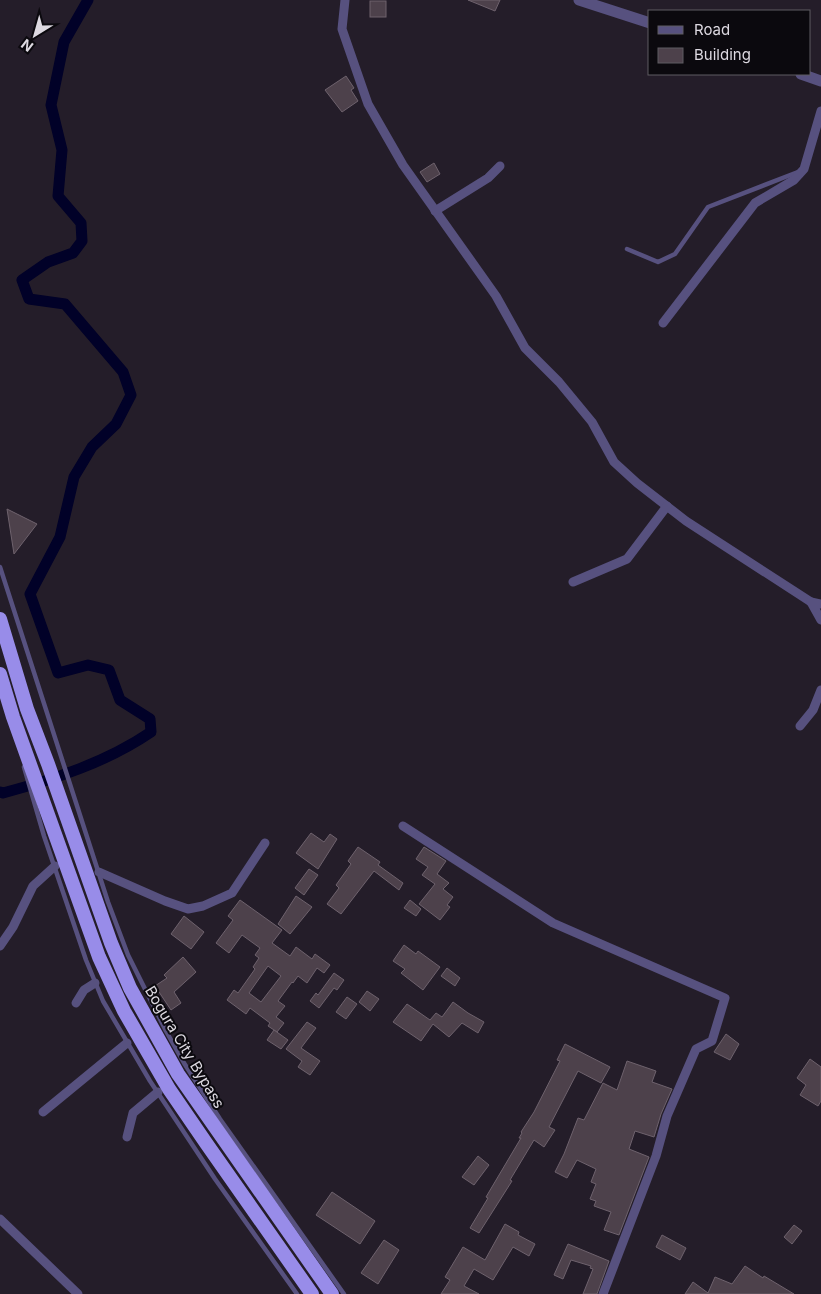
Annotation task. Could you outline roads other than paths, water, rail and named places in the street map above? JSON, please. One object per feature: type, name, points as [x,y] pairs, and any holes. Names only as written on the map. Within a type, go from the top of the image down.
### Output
[{"type":"highway","name":"Bogura City Bypass","points":[[0,619],[27,708],[111,944],[130,988],[178,1074],[332,1294]]},
{"type":"highway","points":[[0,674],[37,798],[99,957],[124,1011],[169,1089],[312,1294]]},
{"type":"street","points":[[345,0],[342,29],[368,104],[403,165],[496,296],[525,348],[559,382],[592,422],[614,462],[686,521],[811,602],[821,604]]},
{"type":"street","points":[[579,0],[648,22]]},
{"type":"street","points":[[804,75],[821,80]]},
{"type":"street","points":[[664,323],[755,203],[794,180],[804,169],[821,111]]},
{"type":"street","points":[[435,211],[488,178],[500,166]]},
{"type":"street","points":[[573,582],[627,559],[667,506]]},
{"type":"street","points":[[811,602],[821,620]]},
{"type":"street","points":[[800,726],[813,710],[821,690]]},
{"type":"street","points":[[403,826],[554,923],[725,998],[712,1041],[696,1050],[667,1116],[656,1156],[603,1294]]},
{"type":"street","points":[[98,872],[188,909],[203,906],[232,893],[265,843]]},
{"type":"street","points":[[0,946],[13,927],[33,886],[55,866]]},
{"type":"street","points":[[76,1003],[84,990],[95,983]]},
{"type":"street","points":[[43,1112],[127,1043]]},
{"type":"street","points":[[127,1137],[133,1113],[158,1092]]},
{"type":"street","points":[[0,1219],[78,1294]]},
{"type":"lane","points":[[627,249],[658,262],[675,254],[708,207],[804,169]]},
{"type":"lane","points":[[0,567],[98,872],[128,955],[161,1022],[184,1062],[226,1127],[344,1294]]},
{"type":"lane","points":[[0,688],[20,753]]},
{"type":"lane","points":[[37,798],[55,866],[86,960],[103,1000],[127,1043],[215,1179],[297,1294]]},
{"type":"waterway","points":[[0,792],[3,793],[22,788],[80,769],[117,752],[151,732],[150,719],[120,700],[109,670],[88,665],[58,673],[30,594],[60,537],[74,477],[92,447],[116,424],[131,395],[123,372],[65,304],[29,299],[22,280],[48,262],[73,253],[82,241],[81,223],[58,196],[62,150],[51,105],[64,42],[88,0]]}]
